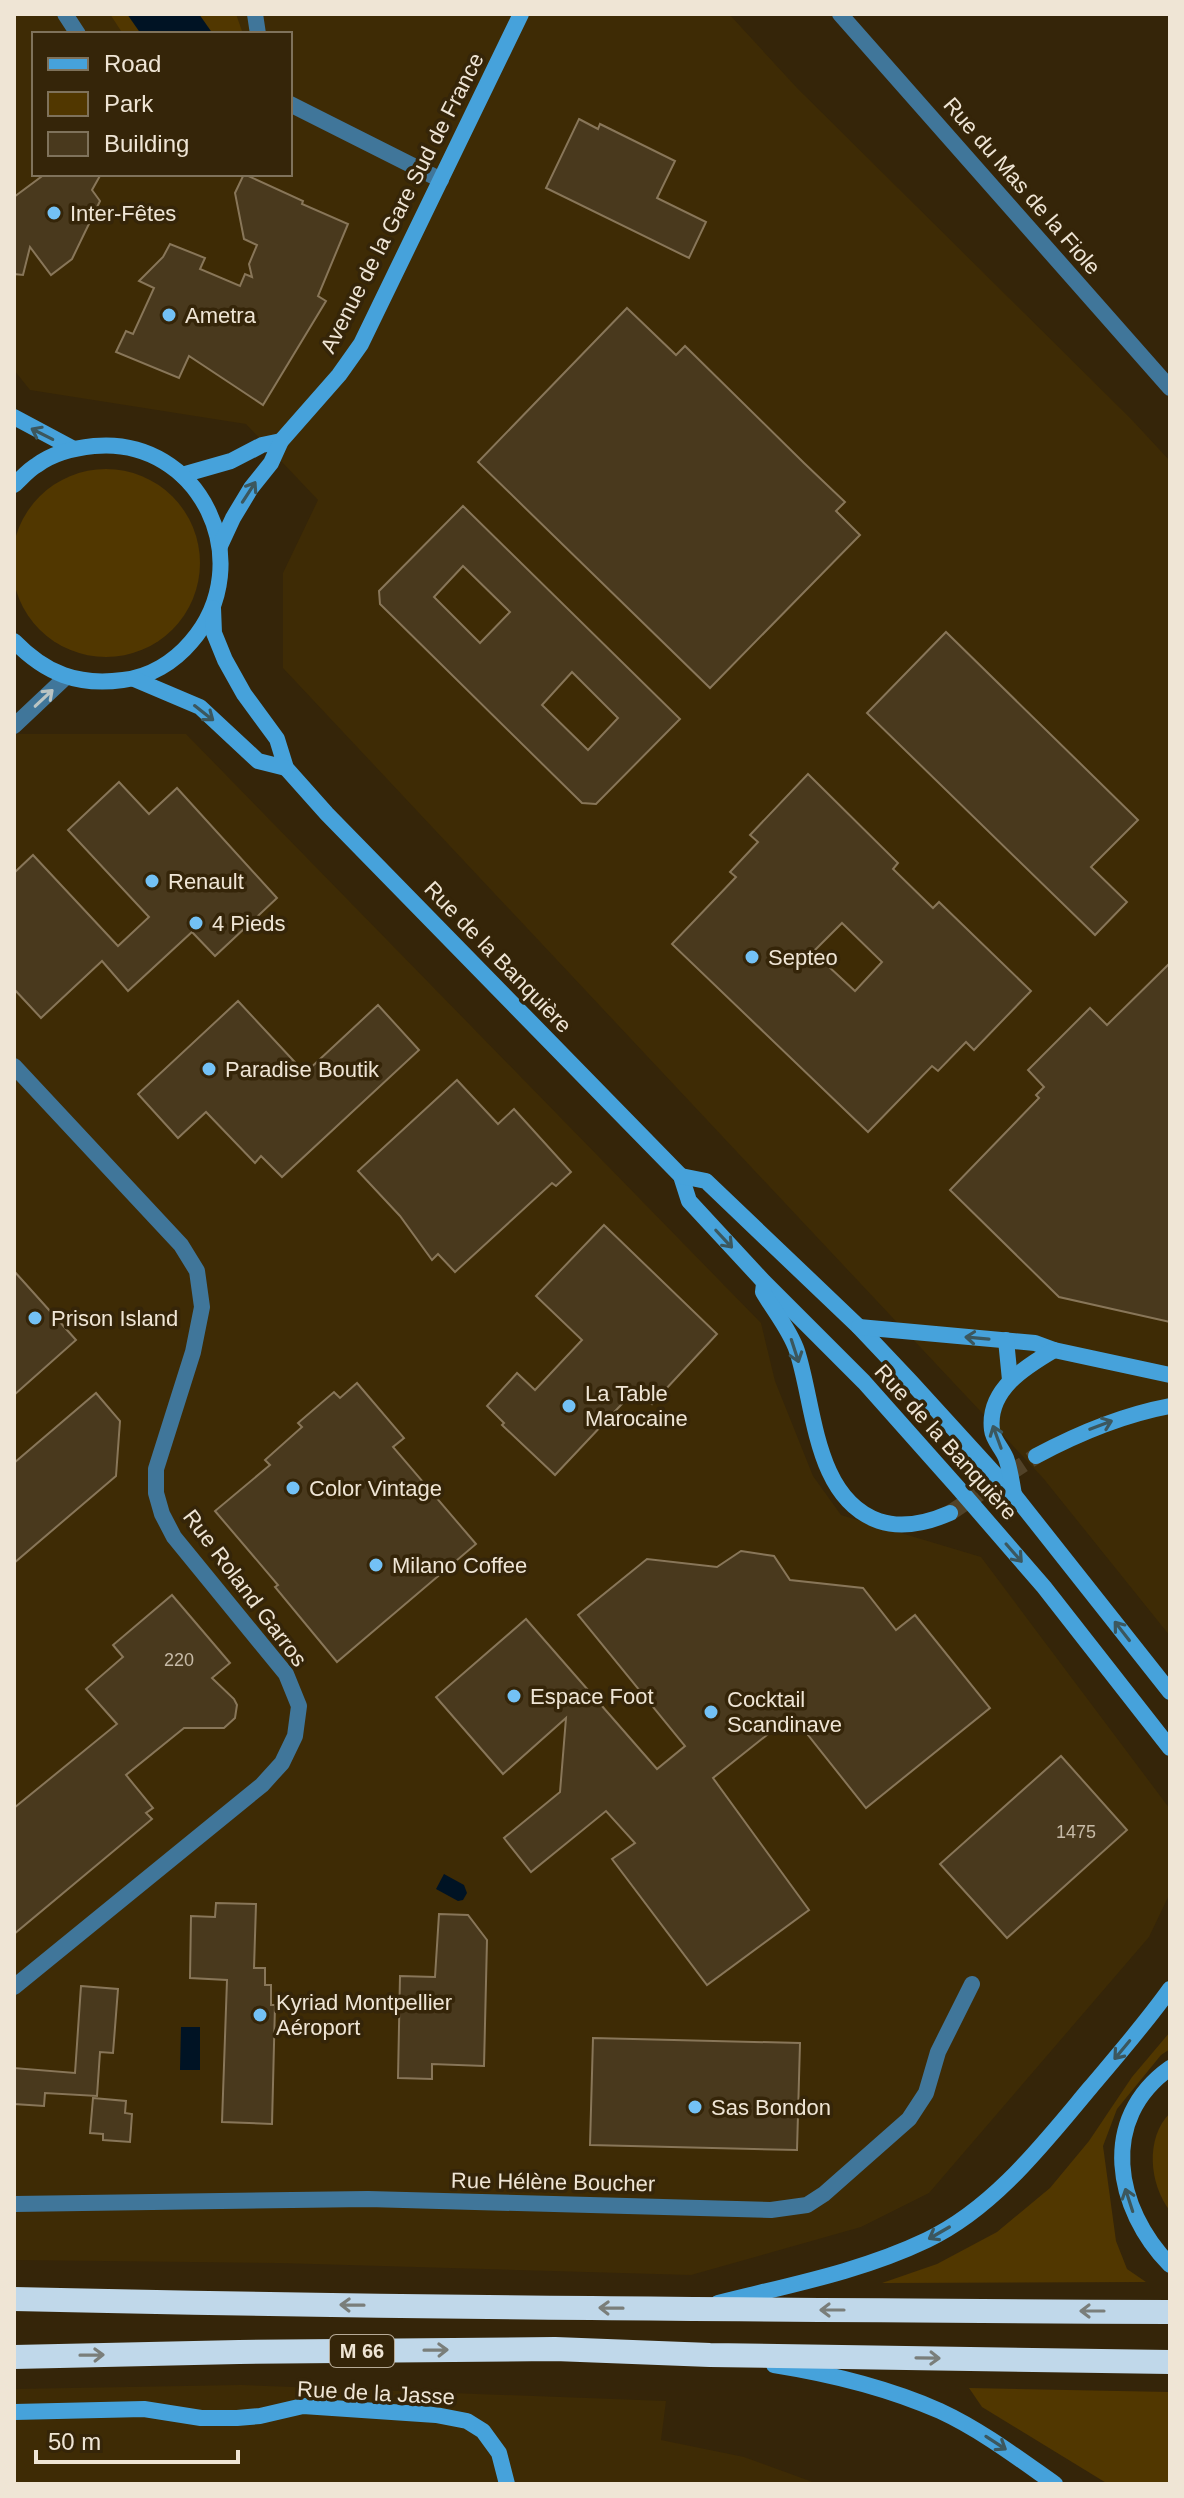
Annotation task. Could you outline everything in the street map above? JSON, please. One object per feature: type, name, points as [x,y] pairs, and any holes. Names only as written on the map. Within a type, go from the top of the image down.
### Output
[{"type":"highway","name":"M 66","points":[[14,2299],[689,2310],[1170,2312]]},
{"type":"highway","name":"M 66","points":[[14,2357],[555,2349],[710,2355],[1170,2362]]},
{"type":"main road","name":"Avenue de la Gare Sud de France","points":[[220,546],[233,518],[271,463],[281,441],[339,375],[361,344],[521,14]]},
{"type":"main road","points":[[14,417],[72,448]]},
{"type":"main road","name":"Avenue de la Gare Sud de France","points":[[182,475],[231,461],[262,445],[281,441]]},
{"type":"main road","points":[[14,485],[37,464],[72,448],[111,445],[149,454],[182,475],[200,495],[213,520],[220,546],[219,588],[213,608],[200,632],[182,652],[160,668],[134,679],[100,683],[66,677],[32,659],[14,641]]},
{"type":"main road","name":"Rue de la Banquière","points":[[213,608],[214,633],[225,660],[244,694],[277,739],[286,768],[681,1176],[689,1201],[864,1382],[960,1490],[1044,1587],[1170,1748]]},
{"type":"main road","name":"Rue de la Banquière","points":[[134,679],[200,707],[258,761],[286,768]]},
{"type":"main road","name":"Rue de la Banquière","points":[[681,1176],[706,1181],[859,1327],[1015,1496],[1170,1692]]},
{"type":"main road","points":[[764,1282],[763,1292],[797,1350],[821,1449],[834,1481],[847,1501],[858,1512],[887,1524],[923,1523],[950,1513]]},
{"type":"main road","points":[[859,1327],[1035,1343],[1054,1350],[1170,1375]]},
{"type":"main road","points":[[1006,1340],[1010,1380]]},
{"type":"main road","points":[[1015,1496],[1005,1457],[992,1432],[993,1413],[1010,1380],[1023,1368],[1054,1350]]},
{"type":"main road","points":[[1036,1456],[1099,1425],[1170,1406]]},
{"type":"main road","name":"M 66","points":[[689,2310],[838,2274],[886,2258],[929,2239],[957,2222],[999,2188],[1041,2147],[1170,1989]]},
{"type":"main road","points":[[1170,2068],[1144,2092],[1133,2110],[1122,2153],[1122,2176],[1137,2222],[1153,2248],[1170,2265]]},
{"type":"main road","name":"M 66","points":[[710,2355],[814,2372],[866,2385],[940,2411],[993,2441],[1055,2484]]},
{"type":"main road","name":"Rue de la Jasse","points":[[14,2412],[144,2409],[201,2418],[237,2418],[303,2406],[436,2415],[467,2421],[483,2431],[499,2453],[507,2484]]},
{"type":"street","points":[[65,14],[77,32]]},
{"type":"street","name":"Rue du Mas de la Fiole","points":[[840,14],[1170,388]]},
{"type":"street","points":[[292,105],[441,180]]},
{"type":"street","points":[[14,726],[66,677]]},
{"type":"street","name":"Rue Roland Garros","points":[[14,1066],[181,1245],[197,1271],[202,1307],[193,1352],[156,1469],[156,1493],[174,1537],[286,1674],[299,1706],[295,1736],[282,1763],[262,1785],[14,1987]]},
{"type":"street","name":"Rue Hélène Boucher","points":[[14,2204],[368,2199],[771,2210],[807,2205],[838,2183],[909,2119],[926,2093],[938,2052],[972,1984]]},
{"type":"shaded area","points":[[14,14],[729,14],[797,88],[1170,461],[1170,1636],[1043,1478],[283,668],[283,573],[318,500],[246,424],[30,390],[14,370]]},
{"type":"shaded area","points":[[14,732],[186,734],[761,1323],[775,1381],[813,1476],[841,1515],[981,1557],[1170,1809],[1170,1893],[1149,1937],[929,2193],[861,2227],[691,2275],[279,2263],[14,2260]]},
{"type":"shaded area","points":[[241,2385],[666,2401],[661,2440],[744,2457],[818,2484],[14,2484],[14,2389]]},
{"type":"green space","points":[[110,14],[236,14],[242,32],[122,32]]},
{"type":"green space","points":[[106,469],[142,476],[172,497],[193,527],[200,563],[193,599],[172,629],[142,650],[106,657],[70,650],[40,629],[19,599],[12,563],[19,527],[40,497],[70,476]]},
{"type":"green space","points":[[1170,2032],[1170,2049],[1161,2055],[1117,2109],[1103,2146],[1116,2241],[1127,2269],[1146,2282],[882,2283],[937,2264],[997,2232],[1050,2188],[1089,2141],[1132,2077]]},
{"type":"green space","points":[[1170,2113],[1170,2211],[1154,2175],[1153,2148],[1156,2135]]},
{"type":"green space","points":[[969,2388],[1170,2392],[1170,2484],[1108,2484],[982,2407]]},
{"type":"water","points":[[127,14],[199,14],[212,32],[140,32]]},
{"type":"water","points":[[444,1874],[464,1885],[467,1893],[463,1900],[458,1901],[436,1889]]},
{"type":"water","points":[[181,2027],[200,2027],[200,2070],[180,2070]]},
{"type":"building","points":[[579,119],[598,129],[600,124],[675,161],[657,198],[706,222],[689,258],[546,188]]},
{"type":"building","name":"Inter-Fêtes","points":[[42,176],[100,176],[92,190],[100,201],[72,259],[51,275],[30,247],[23,275],[14,274],[14,197]]},
{"type":"building","points":[[243,176],[248,176],[348,224],[318,296],[326,301],[263,405],[189,356],[179,378],[116,352],[126,331],[133,334],[154,288],[139,281],[163,257],[170,244],[205,258],[200,269],[240,286],[245,274],[252,277],[249,264],[257,245],[244,239],[235,193]]},
{"type":"building","points":[[627,308],[676,355],[685,346],[845,502],[836,511],[860,535],[710,688],[478,462]]},
{"type":"building","points":[[463,506],[680,719],[596,804],[582,803],[380,604],[379,591]],"holes":[[[463,566],[510,612],[480,643],[434,597]],[[572,672],[618,718],[588,750],[542,705]]]},
{"type":"building","points":[[946,632],[1138,820],[1091,867],[1127,902],[1095,935],[867,713]]},
{"type":"building","name":"Septeo","points":[[808,774],[898,863],[893,869],[933,908],[939,902],[1031,991],[974,1050],[966,1042],[938,1071],[932,1066],[868,1132],[672,944],[736,877],[730,872],[758,842],[750,835]],"holes":[[[842,923],[882,962],[855,991],[813,952]]]},
{"type":"building","points":[[119,782],[149,814],[177,788],[277,898],[215,956],[192,932],[128,991],[102,961],[41,1018],[14,989],[14,873],[33,855],[118,946],[149,917],[68,830]]},
{"type":"building","points":[[1170,963],[1170,1322],[1059,1297],[950,1190],[1039,1098],[1036,1095],[1044,1087],[1028,1070],[1090,1008],[1107,1025]]},
{"type":"building","points":[[238,1001],[305,1073],[378,1005],[419,1050],[282,1177],[261,1156],[255,1163],[206,1112],[178,1138],[138,1094]]},
{"type":"building","points":[[457,1080],[498,1124],[514,1109],[571,1172],[556,1186],[552,1183],[455,1272],[438,1254],[432,1260],[400,1216],[358,1171]]},
{"type":"building","points":[[604,1225],[717,1334],[652,1404],[636,1389],[555,1475],[502,1425],[504,1423],[487,1406],[517,1373],[535,1390],[582,1340],[536,1296]]},
{"type":"building","name":"Prison Island","points":[[14,1271],[76,1340],[14,1395]]},
{"type":"building","points":[[357,1383],[404,1438],[393,1447],[476,1544],[337,1662],[275,1587],[278,1585],[215,1511],[270,1465],[265,1460],[302,1427],[298,1423],[334,1392],[340,1398]]},
{"type":"building","points":[[96,1393],[120,1421],[116,1476],[14,1563],[14,1463]]},
{"type":"building","points":[[741,1551],[774,1556],[790,1580],[863,1588],[896,1630],[915,1615],[990,1708],[866,1808],[792,1715],[713,1778],[809,1910],[707,1985],[612,1859],[635,1843],[606,1811],[531,1872],[504,1838],[560,1792],[566,1718],[503,1774],[436,1697],[526,1619],[657,1769],[685,1746],[578,1615],[647,1559],[717,1567]]},
{"type":"building","points":[[172,1595],[230,1663],[212,1678],[234,1699],[237,1705],[235,1718],[224,1728],[184,1728],[126,1775],[153,1808],[146,1813],[152,1819],[14,1934],[14,1808],[117,1724],[86,1689],[123,1657],[113,1645]]},
{"type":"building","points":[[1061,1756],[1127,1830],[1007,1938],[940,1864]]},
{"type":"building","name":"Kyriad Montpellier Aéroport","points":[[216,1903],[256,1904],[254,1968],[265,1968],[265,1985],[271,1985],[271,2005],[275,2005],[272,2124],[222,2122],[227,1980],[190,1978],[191,1916],[215,1917]]},
{"type":"building","points":[[439,1914],[468,1915],[487,1940],[484,2066],[432,2064],[432,2079],[398,2078],[400,1976],[435,1977]]},
{"type":"building","points":[[81,1986],[118,1989],[113,2053],[100,2052],[97,2096],[45,2093],[44,2106],[14,2104],[14,2068],[75,2073]]},
{"type":"building","name":"Sas Bondon","points":[[593,2038],[800,2043],[797,2150],[590,2145]]},
{"type":"building","points":[[93,2098],[126,2101],[125,2113],[132,2114],[130,2142],[103,2140],[103,2134],[90,2133]]},
{"type":"tunnel","points":[[950,1513],[1036,1456]]},
{"type":"place","name":"Inter-Fêtes","points":[[54,213]]},
{"type":"place","name":"Ametra","points":[[169,315]]},
{"type":"place","name":"Renault","points":[[152,881]]},
{"type":"place","name":"4 Pieds","points":[[196,923]]},
{"type":"place","name":"Septeo","points":[[752,957]]},
{"type":"place","name":"Paradise Boutik","points":[[209,1069]]},
{"type":"place","name":"Prison Island","points":[[35,1318]]},
{"type":"place","name":"La Table Marocaine","points":[[569,1406]]},
{"type":"place","name":"Color Vintage","points":[[293,1488]]},
{"type":"place","name":"Milano Coffee","points":[[376,1565]]},
{"type":"place","name":"Espace Foot","points":[[514,1696]]},
{"type":"place","name":"Cocktail Scandinave","points":[[711,1712]]},
{"type":"place","name":"Kyriad Montpellier Aéroport","points":[[260,2015]]},
{"type":"place","name":"Sas Bondon","points":[[695,2107]]}]
